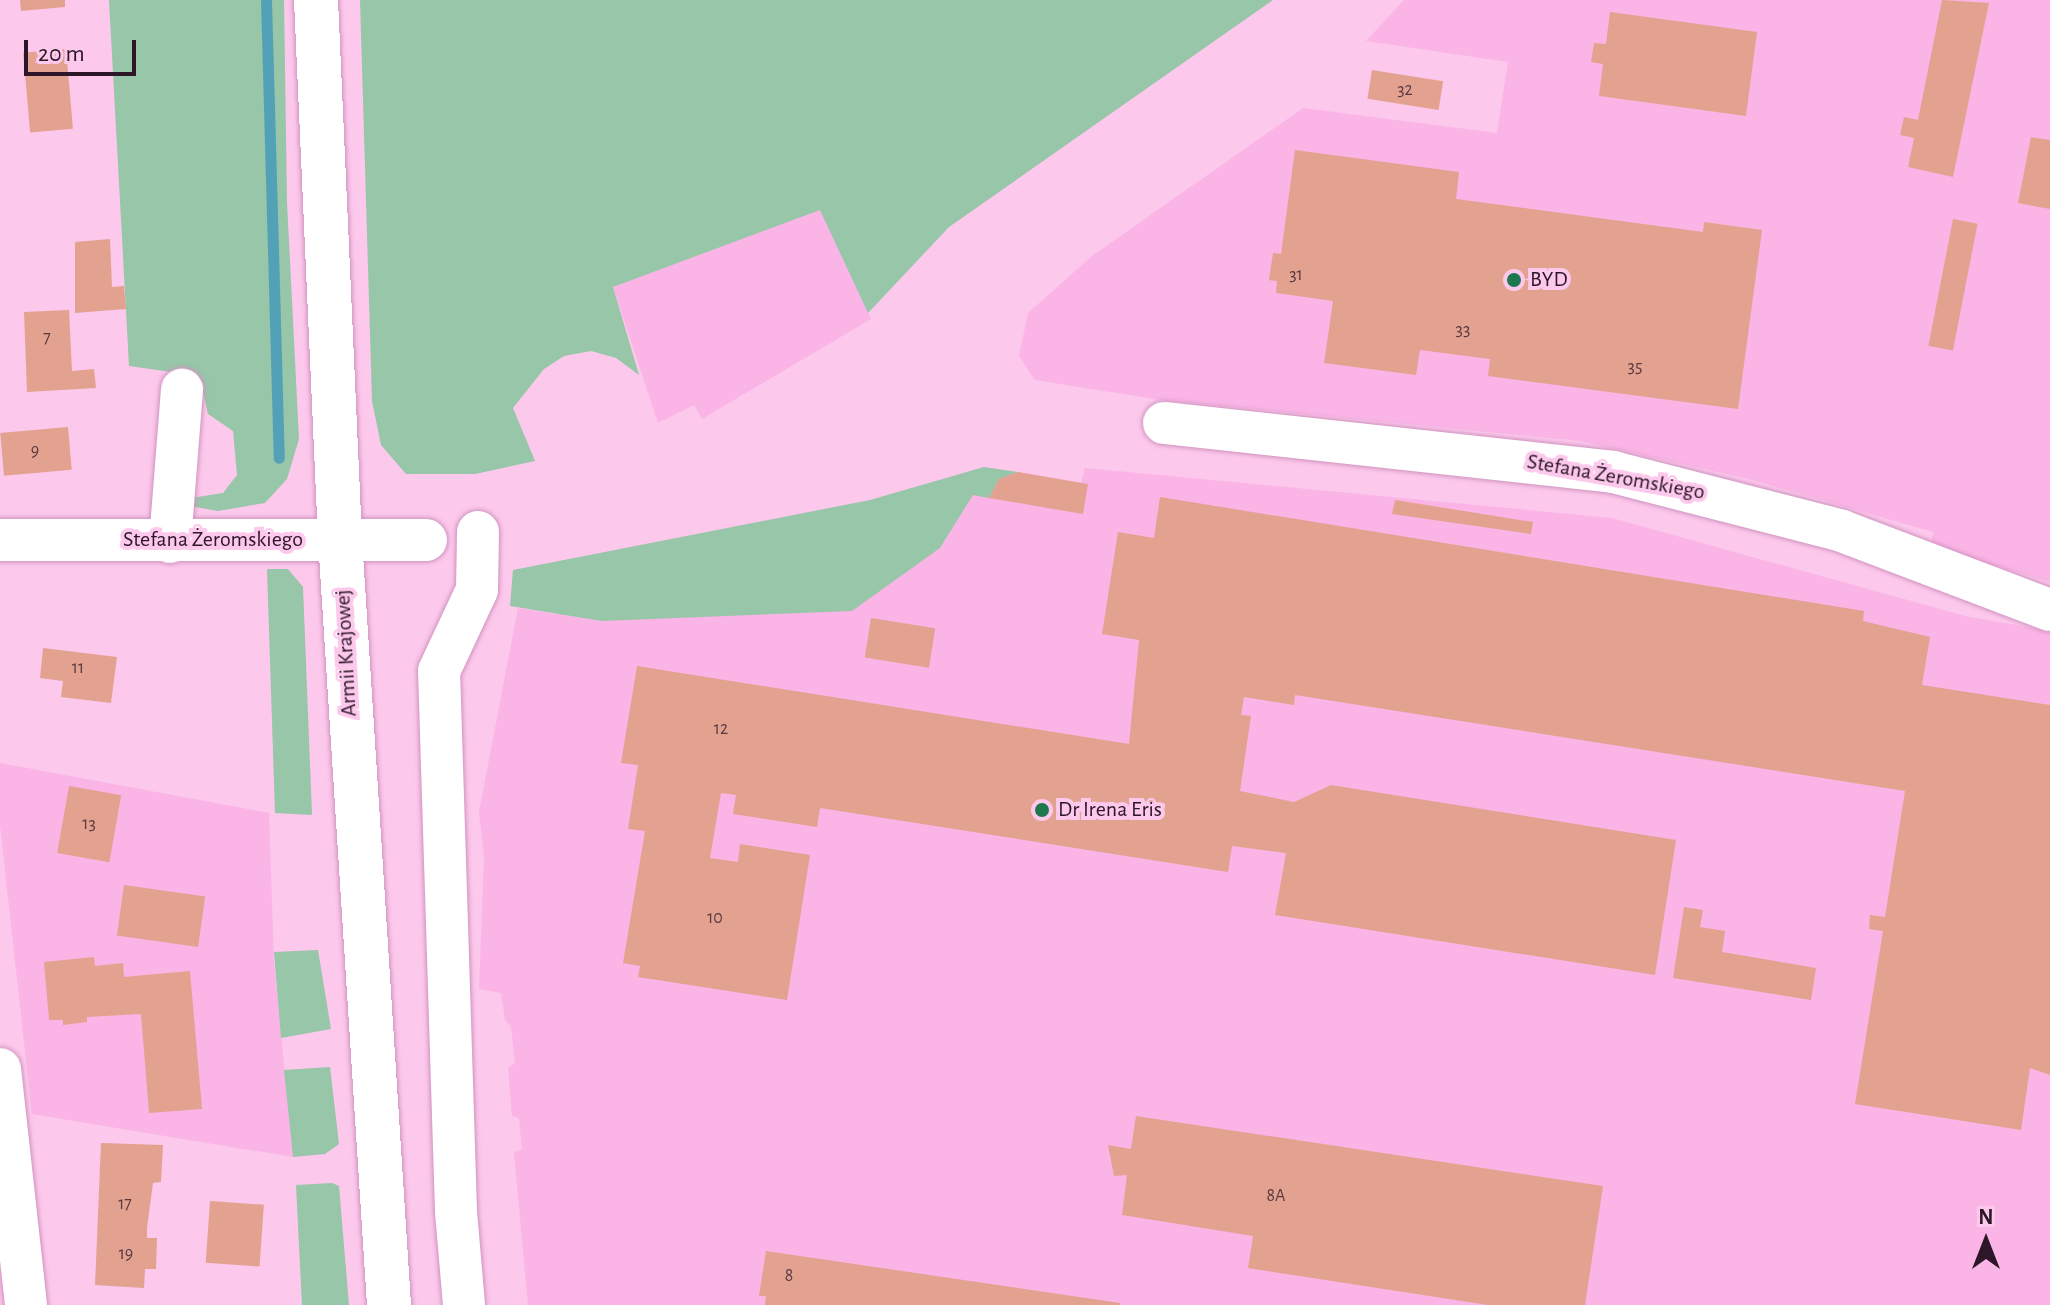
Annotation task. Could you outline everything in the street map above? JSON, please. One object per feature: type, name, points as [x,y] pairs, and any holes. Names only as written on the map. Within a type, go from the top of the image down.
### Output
[{"type":"main road","name":"Armii Krajowej","points":[[316,0],[340,539],[389,1305]]},
{"type":"street","points":[[170,542],[182,389]]},
{"type":"street","name":"Stefana Żeromskiego","points":[[1164,423],[1613,472],[1842,531],[2050,610]]},
{"type":"street","points":[[464,1305],[456,1211],[439,671],[477,590],[478,532]]},
{"type":"street","name":"Stefana Żeromskiego","points":[[0,540],[426,540]]},
{"type":"street","points":[[0,1069],[26,1305]]},
{"type":"shaded area","points":[[1404,0],[2050,0],[2050,582],[1931,546],[1933,532],[1749,479],[1580,441],[1161,400],[1035,380],[1019,356],[1028,313],[1092,256],[1303,108],[1497,133],[1508,62],[1366,41]]},
{"type":"shaded area","points":[[821,209],[871,319],[702,419],[694,405],[658,423],[613,287]]},
{"type":"shaded area","points":[[1085,468],[1612,518],[1965,616],[2050,631],[2050,1305],[528,1305],[514,1152],[522,1150],[519,1118],[512,1116],[508,1068],[515,1063],[511,1027],[505,1020],[501,993],[479,989],[484,857],[479,812],[518,608],[601,621],[940,548],[973,495],[1006,475],[1018,472],[1081,483]]},
{"type":"shaded area","points":[[0,763],[269,813],[274,962],[293,1157],[32,1114],[0,825]]},
{"type":"green space","points":[[109,0],[284,0],[287,202],[299,439],[287,479],[265,503],[218,511],[190,506],[191,498],[223,493],[237,475],[233,431],[208,414],[201,383],[186,374],[129,366]]},
{"type":"green space","points":[[360,0],[1273,0],[949,227],[868,313],[820,210],[613,287],[639,375],[616,358],[591,351],[564,356],[544,369],[513,408],[535,461],[475,474],[406,474],[381,445],[372,401]]},
{"type":"green space","points":[[984,467],[1018,472],[999,479],[989,498],[973,495],[940,548],[852,611],[601,621],[510,606],[513,570],[870,500]]},
{"type":"green space","points":[[267,569],[288,569],[303,587],[312,815],[275,813]]},
{"type":"green space","points":[[318,950],[331,1029],[281,1038],[274,952]]},
{"type":"green space","points":[[330,1067],[339,1144],[325,1154],[293,1157],[284,1070]]},
{"type":"green space","points":[[332,1183],[339,1186],[349,1305],[302,1305],[296,1185]]},
{"type":"building","points":[[20,0],[65,0],[65,7],[21,11]]},
{"type":"building","points":[[1942,0],[1989,3],[1953,177],[1908,167],[1914,138],[1900,135],[1904,117],[1918,120]]},
{"type":"building","points":[[1610,12],[1757,32],[1746,116],[1599,96],[1603,64],[1591,62],[1594,43],[1606,44]]},
{"type":"building","points":[[66,49],[73,129],[30,132],[23,53]]},
{"type":"building","points":[[1372,70],[1443,81],[1439,110],[1367,99]]},
{"type":"building","points":[[2031,137],[2050,140],[2050,209],[2018,203]]},
{"type":"building","name":"BYD","points":[[1295,150],[1459,172],[1456,199],[1703,232],[1704,222],[1762,230],[1738,409],[1488,376],[1490,359],[1420,350],[1416,375],[1324,363],[1333,301],[1276,293],[1277,281],[1269,280],[1273,253],[1281,254]]},
{"type":"building","points":[[1953,219],[1978,224],[1953,350],[1928,346]]},
{"type":"building","points":[[110,239],[112,287],[124,286],[126,309],[75,313],[75,242]]},
{"type":"building","points":[[69,310],[72,371],[94,369],[96,388],[27,392],[24,312]]},
{"type":"building","points":[[68,427],[72,470],[4,476],[0,433]]},
{"type":"building","points":[[1018,472],[1088,484],[1083,514],[989,498],[999,479]]},
{"type":"building","points":[[1160,497],[1864,611],[1863,621],[1930,637],[1922,685],[2050,705],[2050,1075],[2030,1068],[2021,1130],[1855,1104],[1883,931],[1869,929],[1870,915],[1885,917],[1905,791],[1295,695],[1294,705],[1244,697],[1241,715],[1251,716],[1240,791],[1294,802],[1331,785],[1676,840],[1655,975],[1275,915],[1286,853],[1232,846],[1228,872],[820,808],[817,827],[733,814],[736,795],[721,793],[710,858],[738,862],[740,844],[810,855],[787,1000],[638,977],[640,966],[623,963],[645,831],[628,829],[638,765],[621,763],[637,666],[1129,744],[1139,640],[1102,634],[1118,532],[1154,538]]},
{"type":"building","points":[[1395,500],[1533,522],[1531,534],[1392,514]]},
{"type":"building","points":[[871,618],[935,628],[929,668],[865,658]]},
{"type":"building","points":[[43,648],[117,657],[111,703],[61,697],[63,681],[40,678]]},
{"type":"building","points":[[69,786],[121,795],[109,862],[57,853]]},
{"type":"building","points":[[124,885],[205,896],[198,947],[117,936]]},
{"type":"building","points":[[1684,907],[1703,910],[1700,927],[1725,931],[1722,952],[1816,968],[1811,1000],[1673,978]]},
{"type":"building","points":[[94,957],[95,966],[123,963],[124,977],[190,971],[202,1109],[149,1113],[141,1014],[87,1017],[87,1022],[63,1025],[63,1020],[49,1020],[44,962]]},
{"type":"building","points":[[1136,1116],[1603,1186],[1585,1305],[1488,1305],[1248,1268],[1253,1236],[1122,1215],[1127,1175],[1114,1176],[1108,1145],[1131,1149]]},
{"type":"building","points":[[101,1143],[163,1145],[161,1182],[153,1183],[147,1228],[147,1238],[157,1238],[156,1269],[145,1269],[144,1288],[95,1285]]},
{"type":"building","points":[[210,1201],[264,1205],[260,1267],[206,1263]]},
{"type":"building","points":[[766,1251],[1120,1305],[765,1305],[766,1296],[759,1296]]},
{"type":"waterway","points":[[266,0],[279,458]]},
{"type":"place","name":"BYD","points":[[1514,280]]},
{"type":"place","name":"Dr Irena Eris","points":[[1042,810]]}]
